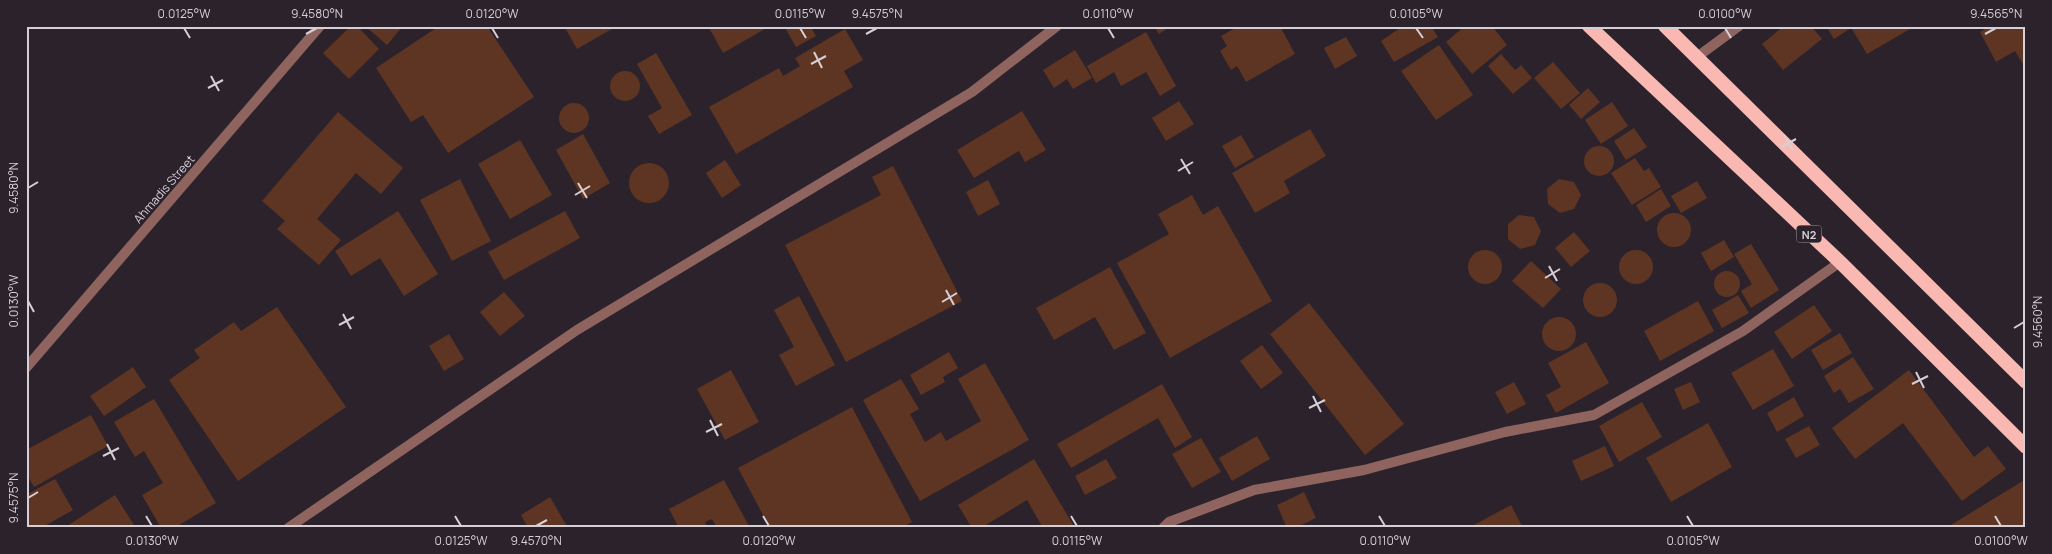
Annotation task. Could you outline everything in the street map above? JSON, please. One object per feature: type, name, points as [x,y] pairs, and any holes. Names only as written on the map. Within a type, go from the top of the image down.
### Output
[{"type":"highway","name":"N2","points":[[1588,26],[1840,262],[2026,447]]},
{"type":"highway","points":[[1665,26],[2026,382]]},
{"type":"street","name":"Ahmadis Street","points":[[26,368],[320,26]]},
{"type":"street","points":[[288,528],[577,330],[972,92],[1057,26]]},
{"type":"street","points":[[1697,57],[1739,26]]},
{"type":"street","points":[[1163,528],[1170,522],[1254,490],[1364,470],[1505,432],[1594,415],[1743,331],[1840,262]]},
{"type":"building","points":[[351,26],[357,26],[379,49],[349,79],[323,53]]},
{"type":"building","points":[[365,26],[403,26],[387,45]]},
{"type":"building","points":[[439,26],[487,26],[534,97],[448,153],[423,115],[411,122],[376,68]]},
{"type":"building","points":[[564,26],[617,26],[577,49]]},
{"type":"building","points":[[708,26],[770,26],[723,53]]},
{"type":"building","points":[[784,26],[810,26],[816,36],[796,47]]},
{"type":"building","points":[[1154,26],[1171,26],[1159,34]]},
{"type":"building","points":[[1239,26],[1280,26],[1295,54],[1246,82],[1237,66],[1231,70],[1220,51],[1227,46],[1221,36]]},
{"type":"building","points":[[1403,26],[1431,26],[1438,37],[1394,62],[1381,41]]},
{"type":"building","points":[[1465,26],[1492,26],[1507,45],[1472,74],[1446,42]]},
{"type":"building","points":[[1784,26],[1811,26],[1822,39],[1783,70],[1762,44]]},
{"type":"building","points":[[1826,26],[1854,26],[1834,39]]},
{"type":"building","points":[[1856,26],[1909,26],[1910,29],[1867,54],[1852,29]]},
{"type":"building","points":[[1990,26],[2026,26],[2026,69],[2015,51],[1996,62],[1980,32]]},
{"type":"building","points":[[845,29],[863,60],[844,71],[853,87],[736,154],[709,107],[779,68],[783,76],[800,66],[795,58]]},
{"type":"building","points":[[1146,32],[1176,86],[1160,96],[1146,72],[1121,86],[1114,72],[1096,83],[1087,66]]},
{"type":"building","points":[[1346,37],[1357,56],[1335,69],[1324,48]]},
{"type":"building","points":[[1439,45],[1473,95],[1436,120],[1401,71]]},
{"type":"building","points":[[1075,50],[1092,78],[1073,89],[1067,79],[1054,88],[1043,70]]},
{"type":"building","points":[[656,53],[692,115],[659,134],[648,116],[662,108],[637,64]]},
{"type":"building","points":[[1501,54],[1515,70],[1521,65],[1532,78],[1513,94],[1488,66]]},
{"type":"building","points":[[1553,62],[1580,93],[1561,109],[1534,78]]},
{"type":"building","points":[[625,71],[636,75],[640,86],[636,97],[625,101],[614,97],[610,86],[614,75]]},
{"type":"building","points":[[1588,88],[1600,102],[1581,119],[1569,105]]},
{"type":"building","points":[[1179,101],[1194,124],[1166,141],[1152,118]]},
{"type":"building","points":[[1612,102],[1628,126],[1601,144],[1585,120]]},
{"type":"building","points":[[574,103],[585,107],[589,118],[585,129],[574,133],[563,129],[559,118],[563,107]]},
{"type":"building","points":[[1022,111],[1046,150],[1025,162],[1019,151],[974,178],[957,150]]},
{"type":"building","points":[[338,112],[403,168],[381,194],[356,173],[317,219],[341,240],[319,265],[277,229],[285,221],[262,201]]},
{"type":"building","points":[[1634,128],[1647,147],[1626,160],[1614,141]]},
{"type":"building","points":[[1310,129],[1326,156],[1284,181],[1290,193],[1255,213],[1232,173]]},
{"type":"building","points":[[583,134],[610,183],[583,199],[556,150]]},
{"type":"building","points":[[1241,135],[1254,157],[1235,168],[1222,146]]},
{"type":"building","points":[[520,140],[552,195],[510,219],[478,164]]},
{"type":"building","points":[[1599,146],[1610,150],[1614,161],[1610,172],[1599,176],[1588,172],[1584,161],[1588,150]]},
{"type":"building","points":[[1635,158],[1644,171],[1649,168],[1661,187],[1632,205],[1611,173]]},
{"type":"building","points":[[725,160],[741,185],[722,198],[706,173]]},
{"type":"building","points":[[653,163],[660,166],[666,172],[669,183],[668,191],[660,200],[653,203],[645,203],[638,200],[630,191],[629,179],[632,172],[641,164]]},
{"type":"building","points":[[893,166],[962,301],[846,362],[785,245],[881,195],[872,177]]},
{"type":"building","points":[[460,179],[491,241],[452,261],[420,200]]},
{"type":"building","points":[[1559,179],[1574,182],[1581,195],[1574,209],[1560,213],[1548,204],[1547,189]]},
{"type":"building","points":[[988,180],[1000,204],[978,216],[966,192]]},
{"type":"building","points":[[1697,181],[1707,198],[1681,213],[1671,196]]},
{"type":"building","points":[[1661,189],[1671,206],[1646,222],[1636,205]]},
{"type":"building","points":[[1192,195],[1203,215],[1218,206],[1272,301],[1170,358],[1117,263],[1169,234],[1158,214]]},
{"type":"building","points":[[398,211],[438,274],[404,296],[380,258],[351,276],[335,251]]},
{"type":"building","points":[[565,211],[580,238],[504,280],[488,252]]},
{"type":"building","points":[[1674,213],[1686,218],[1691,230],[1686,242],[1674,247],[1662,242],[1657,230],[1662,218]]},
{"type":"building","points":[[1519,215],[1534,217],[1541,231],[1535,245],[1520,249],[1508,239],[1508,224]]},
{"type":"building","points":[[1574,232],[1590,251],[1571,267],[1555,248]]},
{"type":"building","points":[[1724,240],[1734,257],[1711,271],[1701,253]]},
{"type":"building","points":[[1751,244],[1779,290],[1751,308],[1741,291],[1752,284],[1734,254]]},
{"type":"building","points":[[1485,250],[1497,255],[1502,267],[1497,279],[1485,284],[1473,279],[1468,267],[1473,255]]},
{"type":"building","points":[[1636,250],[1648,255],[1653,267],[1648,279],[1636,284],[1624,279],[1619,267],[1624,255]]},
{"type":"building","points":[[1531,261],[1561,289],[1543,308],[1512,281]]},
{"type":"building","points":[[1110,267],[1146,333],[1114,350],[1095,317],[1054,340],[1036,308]]},
{"type":"building","points":[[1727,271],[1736,275],[1740,284],[1736,293],[1727,297],[1718,293],[1714,284],[1718,275]]},
{"type":"building","points":[[1600,283],[1607,284],[1612,288],[1616,293],[1616,307],[1612,312],[1607,316],[1600,317],[1593,316],[1588,312],[1584,307],[1583,300],[1584,293],[1588,288],[1593,284]]},
{"type":"building","points":[[504,292],[525,316],[500,336],[480,312]]},
{"type":"building","points":[[1738,295],[1749,313],[1722,328],[1712,310]]},
{"type":"building","points":[[799,296],[835,365],[796,386],[779,355],[794,347],[774,310]]},
{"type":"building","points":[[1698,301],[1714,331],[1660,361],[1644,331]]},
{"type":"building","points":[[1309,303],[1404,424],[1365,455],[1270,334]]},
{"type":"building","points":[[1814,305],[1832,331],[1792,359],[1774,332]]},
{"type":"building","points":[[277,307],[346,407],[238,481],[169,380],[200,358],[194,350],[234,322],[241,331]]},
{"type":"building","points":[[1559,317],[1566,318],[1571,322],[1575,327],[1575,341],[1571,346],[1566,350],[1559,351],[1552,350],[1547,346],[1543,341],[1542,334],[1543,327],[1547,322],[1552,318]]},
{"type":"building","points":[[1840,333],[1852,353],[1823,370],[1811,350]]},
{"type":"building","points":[[449,334],[464,359],[444,371],[429,346]]},
{"type":"building","points":[[1586,342],[1609,383],[1556,413],[1546,395],[1561,387],[1548,363]]},
{"type":"building","points":[[1262,345],[1283,373],[1261,389],[1240,361]]},
{"type":"building","points":[[1773,349],[1794,386],[1753,410],[1731,373]]},
{"type":"building","points":[[949,352],[958,368],[943,377],[945,382],[921,395],[910,375]]},
{"type":"building","points":[[1853,357],[1874,389],[1849,403],[1840,389],[1834,393],[1824,376]]},
{"type":"building","points":[[985,363],[1029,440],[920,501],[863,400],[901,379],[919,409],[910,414],[925,442],[941,432],[946,441],[981,421],[958,379]]},
{"type":"building","points":[[133,367],[146,387],[104,416],[90,396]]},
{"type":"building","points":[[731,370],[759,422],[725,440],[697,389]]},
{"type":"building","points":[[1909,370],[1974,457],[1988,446],[2006,469],[1962,501],[1903,423],[1855,459],[1832,428]]},
{"type":"building","points":[[1514,382],[1526,404],[1507,414],[1495,392]]},
{"type":"building","points":[[1691,382],[1700,402],[1683,410],[1674,389]]},
{"type":"building","points":[[1162,384],[1192,437],[1175,448],[1158,418],[1071,468],[1057,444]]},
{"type":"building","points":[[1794,397],[1804,416],[1777,432],[1767,413]]},
{"type":"building","points":[[154,399],[216,503],[174,528],[161,528],[142,495],[163,483],[144,451],[135,457],[114,422]]},
{"type":"building","points":[[1642,402],[1662,437],[1619,462],[1599,426]]},
{"type":"building","points":[[852,407],[912,522],[901,528],[770,528],[738,468]]},
{"type":"building","points":[[91,415],[108,446],[34,487],[26,473],[26,450]]},
{"type":"building","points":[[1708,423],[1732,467],[1671,502],[1646,458]]},
{"type":"building","points":[[1809,426],[1820,445],[1796,458],[1785,439]]},
{"type":"building","points":[[1257,436],[1270,459],[1232,481],[1219,458]]},
{"type":"building","points":[[1201,438],[1221,472],[1192,488],[1172,454]]},
{"type":"building","points":[[1605,446],[1614,466],[1581,481],[1572,461]]},
{"type":"building","points":[[1034,459],[1075,528],[1043,528],[1027,500],[981,528],[972,528],[958,505]]},
{"type":"building","points":[[1106,459],[1117,478],[1085,495],[1075,476]]},
{"type":"building","points":[[55,479],[73,510],[41,528],[26,528],[26,495]]},
{"type":"building","points":[[2026,479],[2026,528],[1946,528]]},
{"type":"building","points":[[724,480],[750,528],[717,528],[712,519],[705,522],[708,528],[679,528],[669,509]]},
{"type":"building","points":[[1304,492],[1316,518],[1295,528],[1287,528],[1277,505]]},
{"type":"building","points":[[115,495],[136,528],[64,528]]},
{"type":"building","points":[[550,497],[568,528],[528,528],[521,515]]},
{"type":"building","points":[[1511,505],[1523,528],[1468,528]]}]
